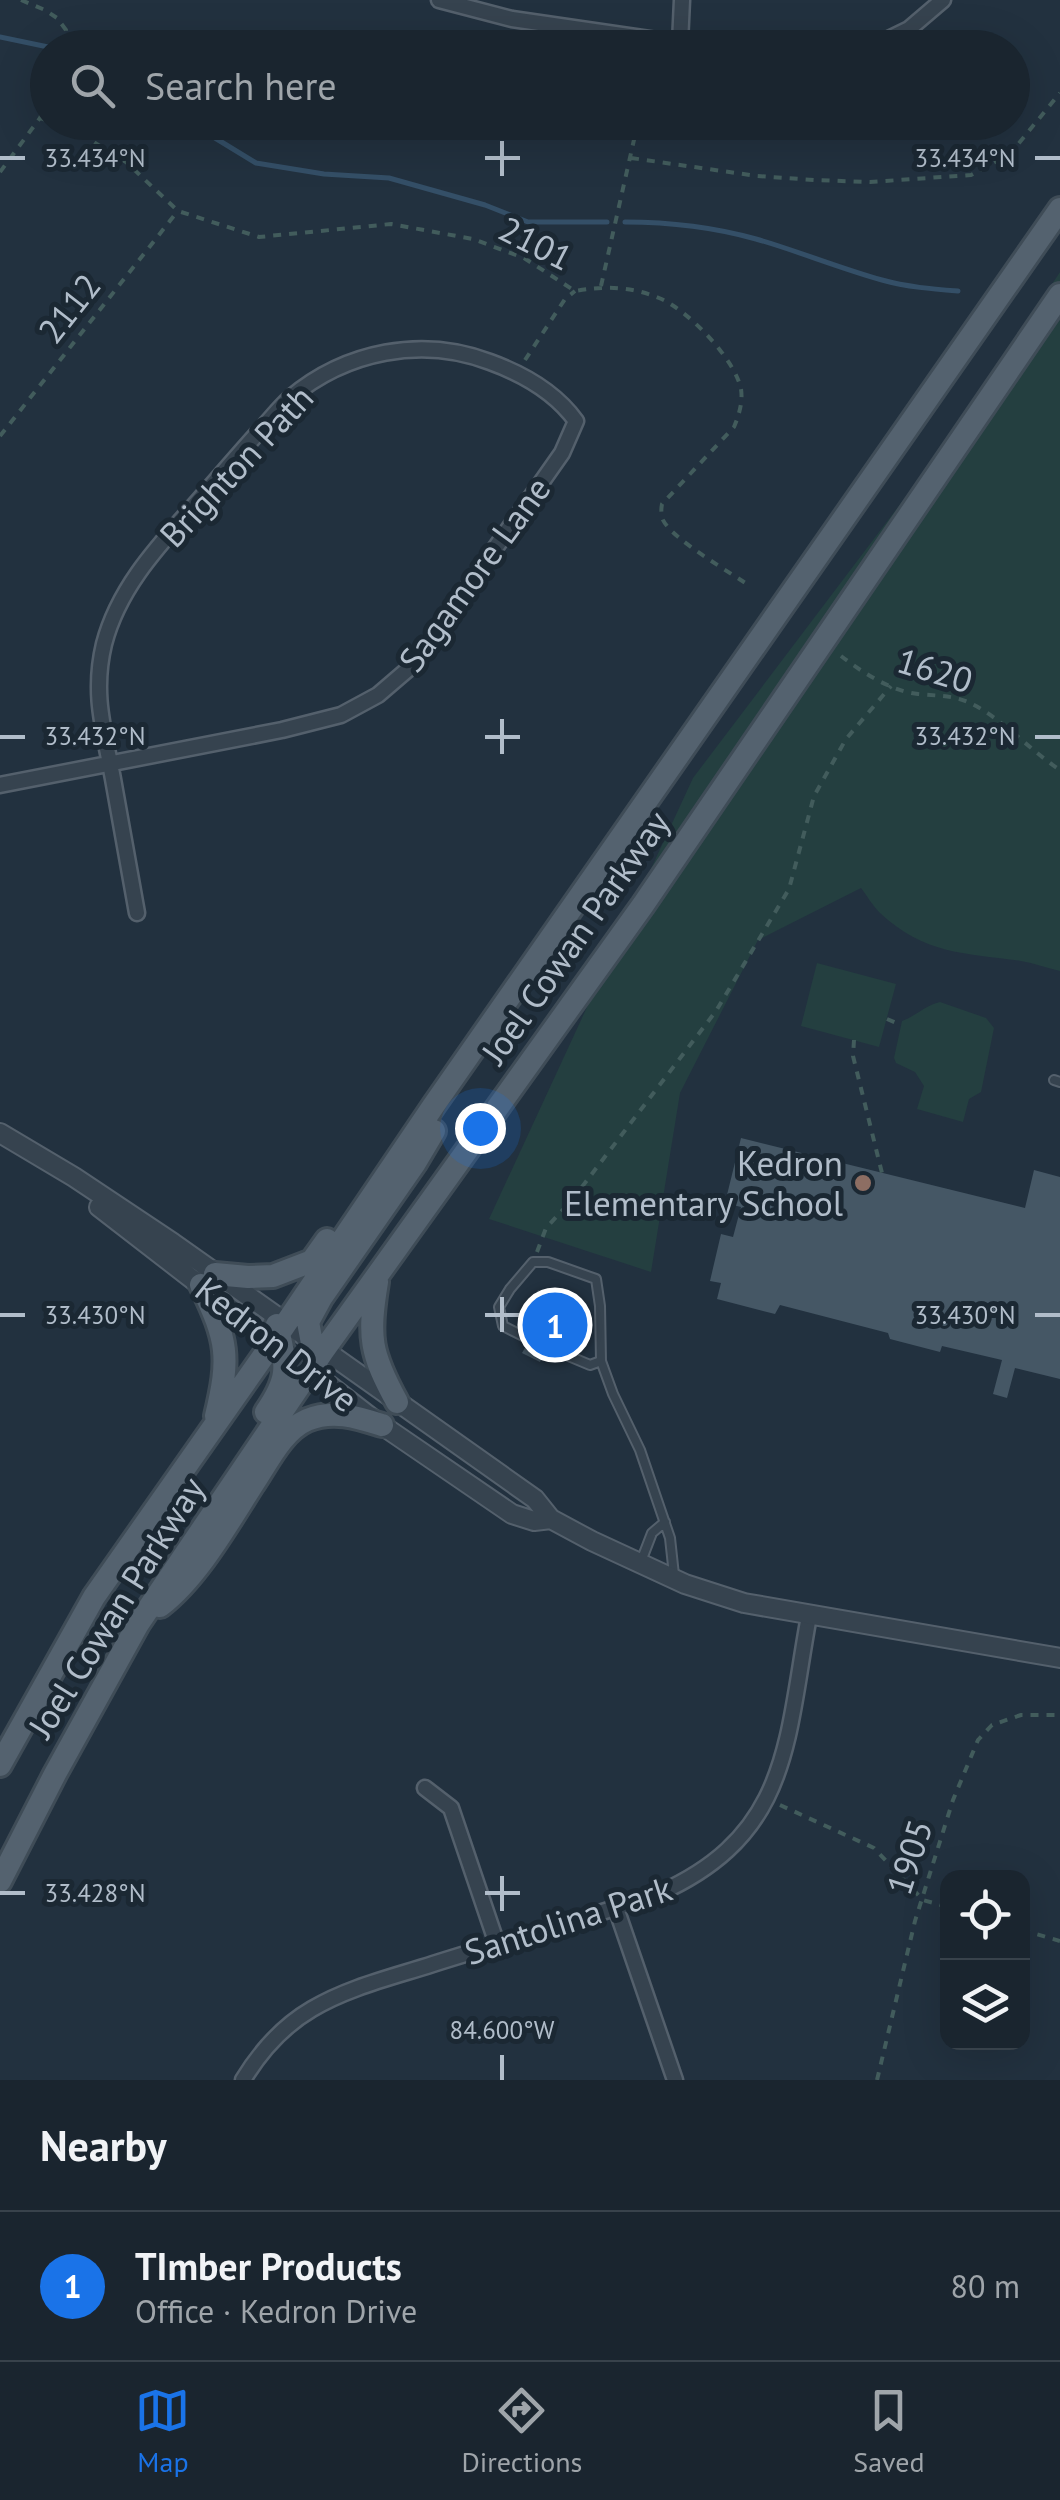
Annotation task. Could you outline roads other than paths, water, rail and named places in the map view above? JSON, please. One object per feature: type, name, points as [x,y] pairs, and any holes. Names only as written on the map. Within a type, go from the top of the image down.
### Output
[{"type":"main road","name":"Joel Cowan Parkway","points":[[0,1766],[94,1598],[1060,210]]},
{"type":"main road","name":"Joel Cowan Parkway","points":[[0,1882],[54,1774],[138,1624],[316,1361],[643,905],[1060,295]]},
{"type":"main road","points":[[316,1361],[308,1322],[415,1163],[437,1125],[455,1076]]},
{"type":"main road","points":[[213,1428],[226,1374],[224,1344],[208,1280],[273,1276],[312,1261],[397,1139],[434,1105]]},
{"type":"main road","points":[[378,1274],[372,1341],[379,1369],[397,1402]]},
{"type":"main road","points":[[138,1624],[152,1585],[279,1393],[286,1366],[279,1332]]},
{"type":"main road","points":[[138,1624],[178,1592],[283,1438],[306,1421],[333,1414],[352,1415],[382,1425]]},
{"type":"street","points":[[439,0],[512,19],[589,30]]},
{"type":"street","points":[[681,30],[682,0]]},
{"type":"street","points":[[907,30],[943,0]]},
{"type":"street","name":"Brighton Path","points":[[137,913],[98,691],[99,668],[111,621],[144,564],[290,398],[333,368],[373,354],[426,349],[472,355],[517,372],[563,403],[576,421]]},
{"type":"street","name":"Sagamore Lane","points":[[0,786],[312,723],[341,715],[378,695],[413,665],[562,454],[576,421]]},
{"type":"street","name":"Kedron Drive","points":[[7,1138],[279,1332],[316,1361],[382,1425],[512,1514],[534,1521],[551,1519]]},
{"type":"street","name":"Kedron Drive","points":[[208,1280],[316,1361],[397,1402],[535,1499],[551,1519],[675,1580],[744,1603],[810,1616],[1055,1653]]},
{"type":"street","name":"Santolina Park","points":[[244,2080],[288,2026],[312,2009],[359,1988],[660,1893],[709,1867],[735,1845],[776,1780],[787,1742],[810,1616]]},
{"type":"street","points":[[425,1788],[451,1808],[497,1944]]},
{"type":"street","points":[[616,1908],[674,2080]]},
{"type":"lane","points":[[529,1339],[503,1326],[500,1308],[533,1262],[548,1262],[596,1280],[601,1362],[640,1450],[670,1538],[675,1580]]},
{"type":"lane","points":[[548,1347],[590,1365],[601,1362]]},
{"type":"lane","points":[[640,1564],[652,1533],[664,1522]]},
{"type":"waterway","points":[[0,37],[30,43]]},
{"type":"waterway","points":[[218,140],[256,163],[324,174],[389,178],[485,205],[528,222],[607,222]]},
{"type":"waterway","points":[[625,222],[724,231],[891,282],[958,291]]},
{"type":"place","name":"Kedron Elementary School","points":[[863,1183]]},
{"type":"place","name":"TImber Products","points":[[555,1325]]}]
